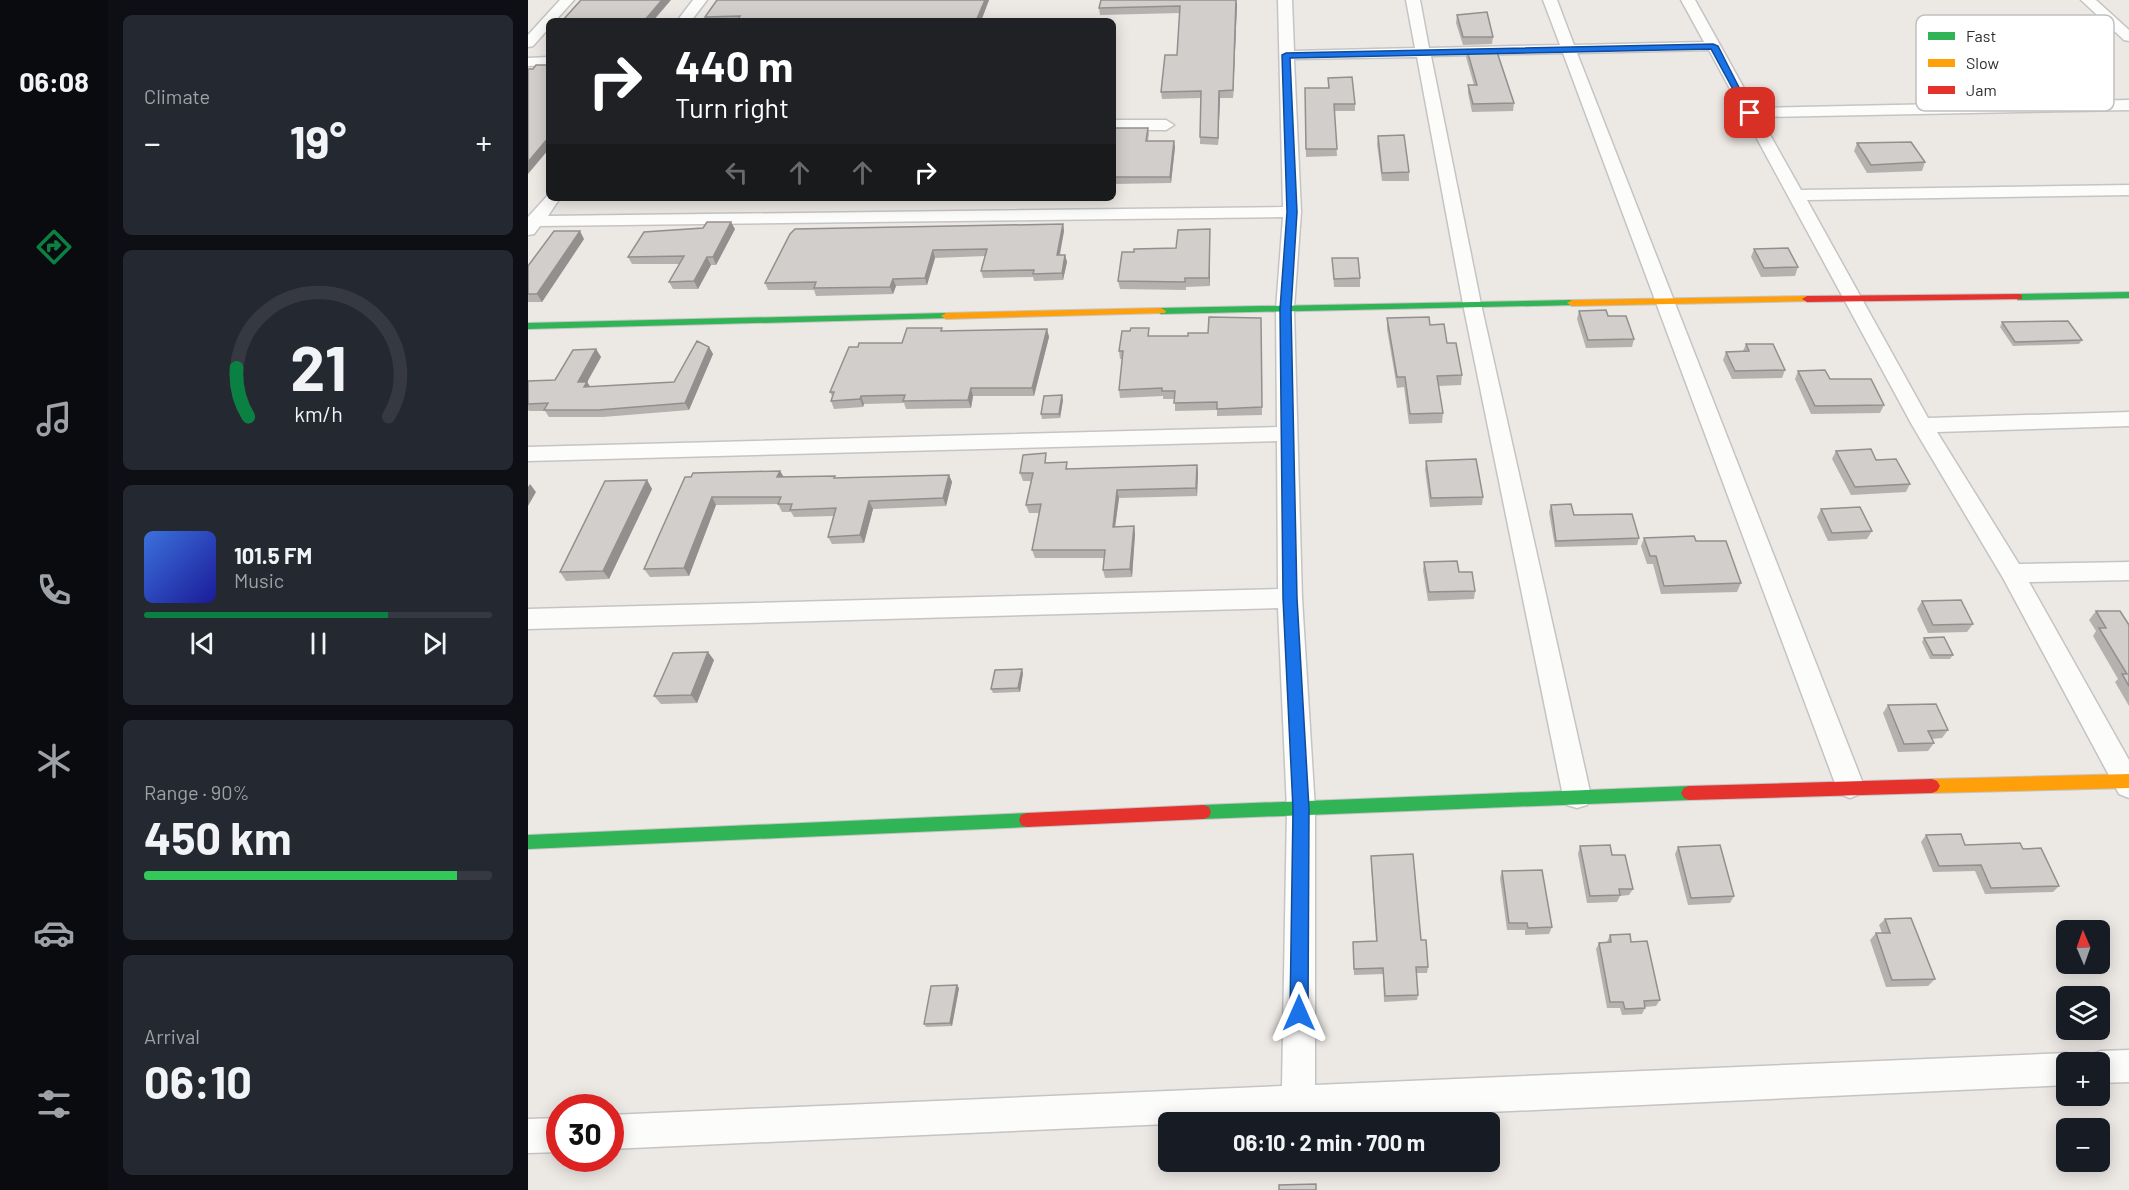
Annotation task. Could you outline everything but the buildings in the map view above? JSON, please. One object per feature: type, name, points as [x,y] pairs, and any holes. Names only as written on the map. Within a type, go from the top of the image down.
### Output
[{"type":"street","points":[[551,18],[567,0]]},
{"type":"street","points":[[686,18],[700,0]]},
{"type":"street","points":[[1284,0],[1292,212],[1285,309],[1290,598],[1301,809],[1298,1104]]},
{"type":"street","points":[[1413,0],[1472,304],[1578,796]]},
{"type":"street","points":[[1550,0],[1850,786]]},
{"type":"street","points":[[528,842],[1578,796],[1850,786],[2128,783],[2012,573],[1922,425],[1688,0]]},
{"type":"street","points":[[2088,0],[2105,15]]},
{"type":"street","points":[[528,43],[546,23]]},
{"type":"street","points":[[2114,23],[2129,37]]},
{"type":"street","points":[[1286,55],[1713,46]]},
{"type":"street","points":[[528,62],[546,61]]},
{"type":"street","points":[[2114,105],[2129,105]]},
{"type":"street","points":[[1750,113],[1916,109]]},
{"type":"street","points":[[1116,125],[1166,124]]},
{"type":"street","points":[[1795,195],[2129,190]]},
{"type":"street","points":[[531,226],[550,201]]},
{"type":"street","points":[[531,226],[1292,212]]},
{"type":"street","points":[[528,326],[1666,300],[2129,295]]},
{"type":"street","points":[[1922,425],[2129,419]]},
{"type":"street","points":[[528,454],[1287,434]]},
{"type":"street","points":[[2012,573],[2129,570]]},
{"type":"street","points":[[528,619],[1290,598]]},
{"type":"street","points":[[2110,1067],[2129,1066]]},
{"type":"street","points":[[624,1131],[2056,1070]]},
{"type":"street","points":[[528,1136],[546,1135]]},
{"type":"traffic: fast","points":[[2018,297],[2129,295]]},
{"type":"traffic: fast","points":[[1161,311],[1572,303]]},
{"type":"traffic: fast","points":[[528,326],[946,316]]},
{"type":"traffic: fast","points":[[1203,812],[1689,793]]},
{"type":"traffic: fast","points":[[528,842],[1027,820]]},
{"type":"traffic: slow","points":[[1572,303],[1807,299]]},
{"type":"traffic: slow","points":[[946,316],[1161,311]]},
{"type":"traffic: slow","points":[[1932,786],[2129,781]]},
{"type":"traffic: jam","points":[[1807,299],[2018,297]]},
{"type":"traffic: jam","points":[[1689,793],[1932,786]]},
{"type":"traffic: jam","points":[[1027,820],[1203,812]]},
{"type":"route","points":[[1299,1013],[1301,809],[1290,598],[1285,309],[1292,212],[1286,55],[1713,46],[1750,113]]}]
